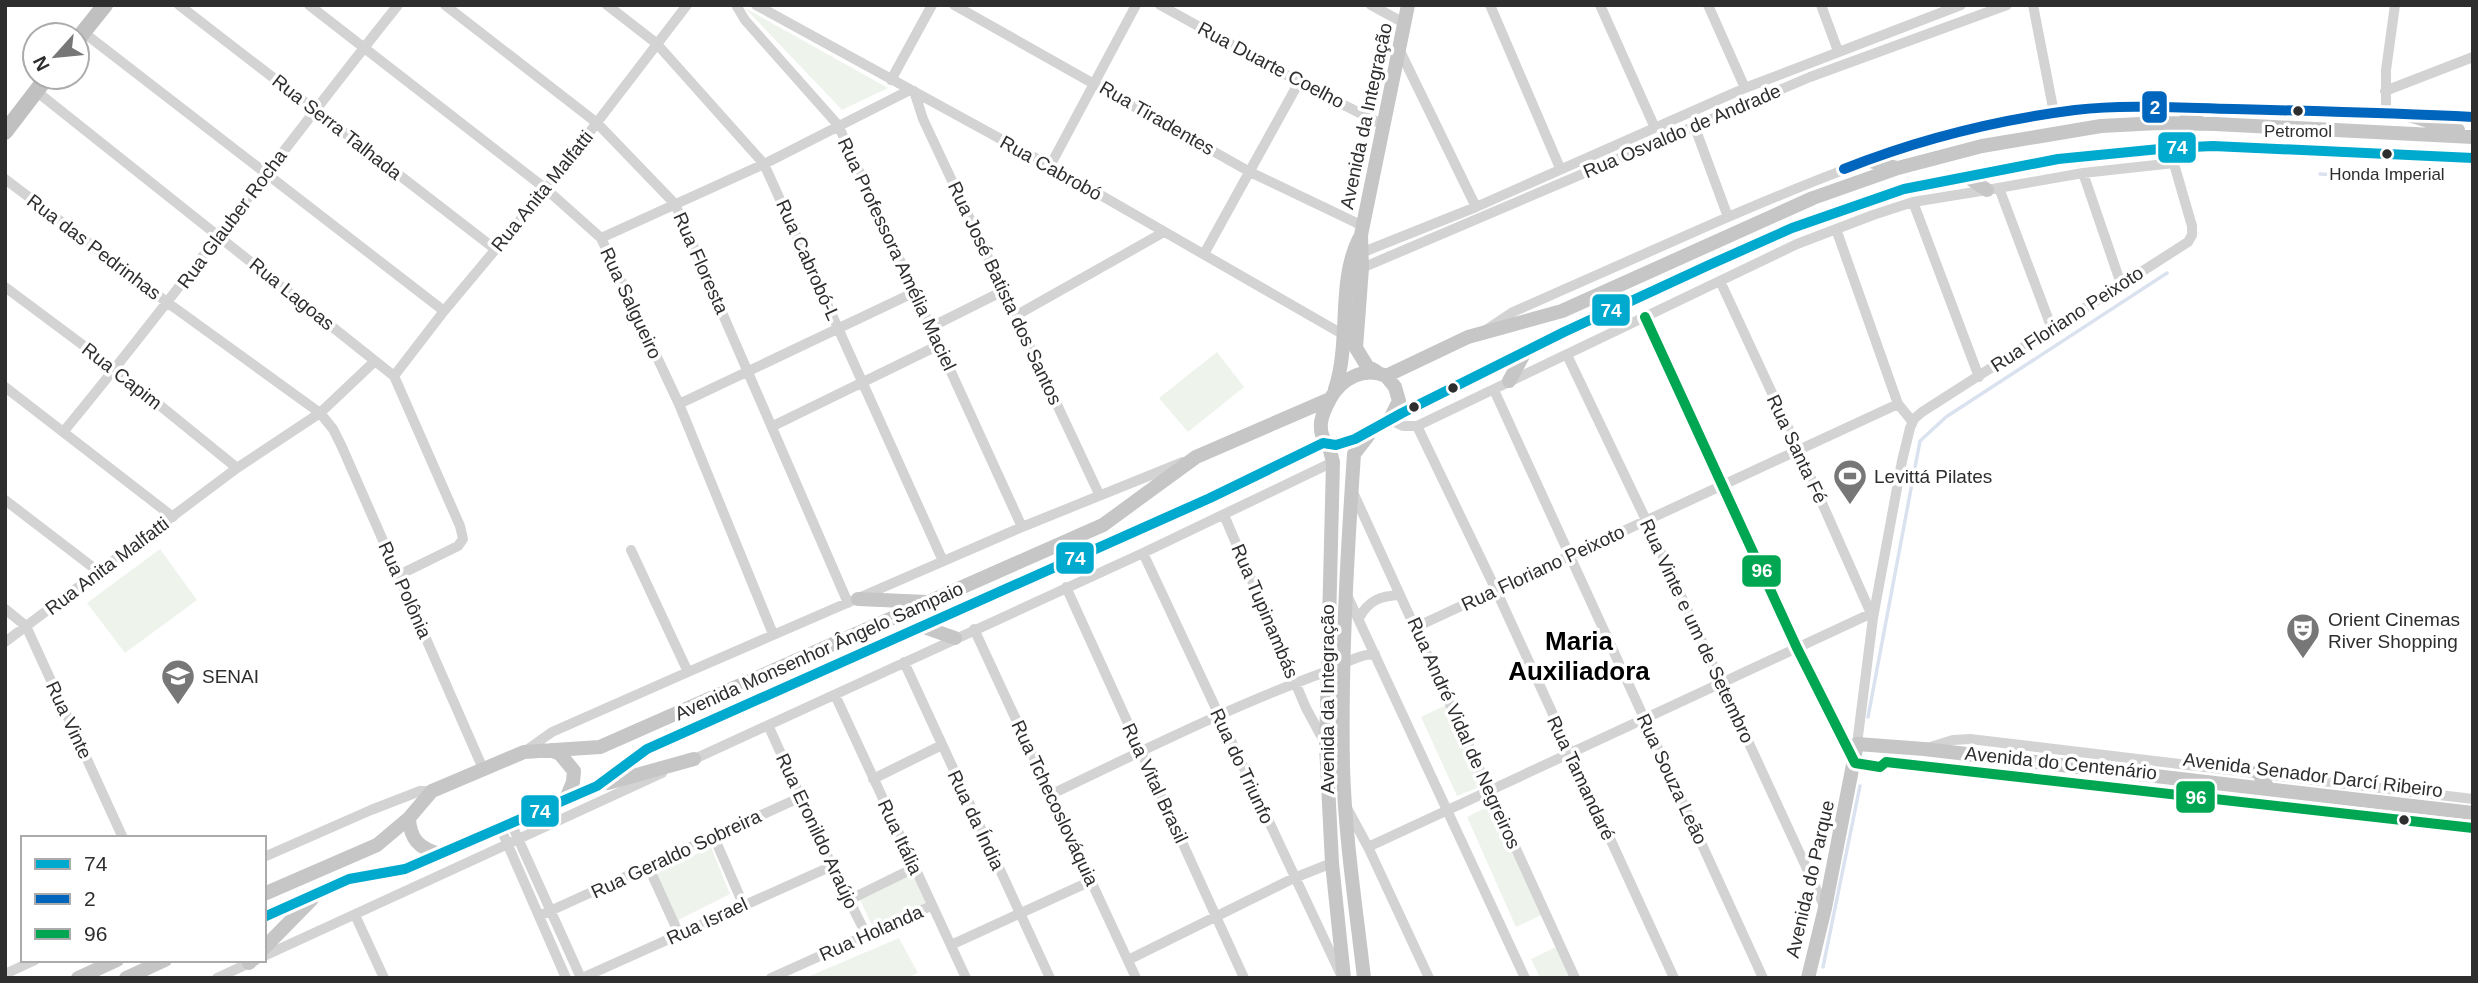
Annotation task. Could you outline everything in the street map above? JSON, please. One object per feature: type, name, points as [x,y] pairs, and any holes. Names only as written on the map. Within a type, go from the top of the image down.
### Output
[{"type":"highway","points":[[91,22],[105,5]]},
{"type":"highway","points":[[5,132],[36,91]]},
{"type":"main road","name":"Avenida da Integração","points":[[1362,231],[1408,5]]},
{"type":"main road","points":[[2182,123],[2203,108]]},
{"type":"main road","points":[[2406,114],[2473,136]]},
{"type":"main road","name":"Avenida Monsenhor Ângelo Sampaio","points":[[266,893],[377,845],[409,818],[432,791],[524,752],[600,747],[1102,525],[1196,457],[1332,394],[1363,373],[1381,374],[1484,332],[1562,311],[1784,210],[1898,168],[1982,146],[2101,126],[2182,123],[2473,136]]},
{"type":"main road","points":[[2101,126],[2096,140],[2106,153]]},
{"type":"main road","points":[[2054,132],[2061,147],[2058,159]]},
{"type":"main road","name":"Avenida Monsenhor Ângelo Sampaio","points":[[266,916],[358,877],[405,869],[597,786],[647,749],[1210,498],[1327,443],[1345,443],[1526,351],[1792,228],[1904,189],[2058,159],[2170,148],[2213,146],[2473,158]]},
{"type":"main road","points":[[1866,160],[1898,168]]},
{"type":"main road","points":[[1966,176],[1993,189]]},
{"type":"main road","points":[[1362,231],[1356,348],[1367,366],[1395,387],[1399,401],[1390,420]]},
{"type":"main road","points":[[1327,443],[1320,425],[1340,374],[1349,267],[1362,231]]},
{"type":"main road","points":[[1509,381],[1526,351]]},
{"type":"main road","name":"Avenida da Integração","points":[[1364,978],[1343,766],[1344,665],[1354,454],[1376,428]]},
{"type":"main road","name":"Avenida da Integração","points":[[1327,443],[1333,462],[1326,745],[1332,863],[1343,978]]},
{"type":"main road","points":[[853,601],[932,602]]},
{"type":"main road","points":[[921,626],[955,638]]},
{"type":"main road","name":"Avenida Senador Darcí Ribeiro","points":[[1857,744],[1924,749],[2473,813]]},
{"type":"main road","name":"Avenida do Parque","points":[[1808,978],[1850,789],[1857,744]]},
{"type":"main road","points":[[1850,789],[1861,774],[1883,764],[1888,746]]},
{"type":"main road","points":[[550,750],[560,754],[573,771],[573,782],[566,799]]},
{"type":"main road","points":[[597,786],[694,759]]},
{"type":"main road","name":"Avenida do Centenário","points":[[1855,763],[2473,828]]},
{"type":"main road","points":[[2258,772],[2268,788]]},
{"type":"main road","points":[[409,818],[414,841],[422,848],[439,854]]},
{"type":"main road","points":[[266,946],[307,905],[314,894]]},
{"type":"main road","points":[[78,978],[113,962]]},
{"type":"main road","points":[[126,978],[161,962]]},
{"type":"street","name":"Rua Serra Talhada","points":[[179,5],[495,249]]},
{"type":"street","name":"Rua Salgueiro","points":[[309,5],[546,189],[601,238],[679,404],[773,634]]},
{"type":"street","name":"Rua Glauber Rocha","points":[[64,431],[168,303],[314,109],[398,5]]},
{"type":"street","name":"Rua Floresta","points":[[445,5],[597,122],[675,204],[853,601]]},
{"type":"street","name":"Rua Cabrobó-L","points":[[607,5],[656,43],[764,164],[943,561]]},
{"type":"street","name":"Rua Anita Malfatti","points":[[394,376],[444,311],[546,189],[687,5]]},
{"type":"street","name":"Rua Professora Amélia Maciel","points":[[736,5],[745,20],[838,125],[1022,527]]},
{"type":"street","name":"Rua Cabrobó","points":[[756,5],[1050,166],[1344,335]]},
{"type":"street","points":[[891,80],[932,5]]},
{"type":"street","name":"Rua Tiradentes","points":[[954,5],[1250,172],[1362,231]]},
{"type":"street","points":[[1050,166],[1136,5]]},
{"type":"street","name":"Rua Duarte Coelho","points":[[1160,5],[1383,125]]},
{"type":"street","points":[[1371,5],[1404,23]]},
{"type":"street","points":[[1490,5],[1560,168]]},
{"type":"street","points":[[1600,5],[1655,128]]},
{"type":"street","points":[[1708,5],[1745,88]]},
{"type":"street","points":[[1821,5],[1838,51]]},
{"type":"street","points":[[1927,5],[1931,17]]},
{"type":"street","name":"Rua Osvaldo de Andrade","points":[[1361,253],[1476,207],[1745,88],[1961,5]]},
{"type":"street","name":"Rua Osvaldo de Andrade","points":[[1362,268],[1810,77],[2007,5]]},
{"type":"street","points":[[2033,5],[2054,113]]},
{"type":"street","points":[[2386,112],[2385,91],[2395,5]]},
{"type":"street","points":[[91,44],[267,173],[444,311]]},
{"type":"street","points":[[1399,49],[1476,207]]},
{"type":"street","points":[[2385,91],[2473,57]]},
{"type":"street","points":[[1204,254],[1299,82]]},
{"type":"street","points":[[601,238],[764,164],[912,90]]},
{"type":"street","name":"Rua José Batista dos Santos","points":[[912,90],[923,119],[1099,494]]},
{"type":"street","name":"Rua Lagoas","points":[[36,91],[394,376],[462,533],[461,543],[399,575]]},
{"type":"street","points":[[1484,332],[1513,312],[1728,217],[1866,160],[1951,135],[2054,113],[2112,108],[2386,112],[2473,117]]},
{"type":"street","points":[[1694,125],[1728,217]]},
{"type":"street","points":[[1390,420],[1403,426],[1417,426],[1797,244],[1913,202],[2083,173],[2174,163],[2170,148]]},
{"type":"street","name":"Rua Floriano Peixoto","points":[[1912,421],[1922,412],[2188,242],[2192,235],[2192,226],[2174,163]]},
{"type":"street","points":[[2083,173],[2121,284]]},
{"type":"street","name":"Rua das Pedrinhas","points":[[5,179],[168,303],[320,413]]},
{"type":"street","points":[[1993,189],[2052,329]]},
{"type":"street","points":[[1913,202],[1979,377]]},
{"type":"street","points":[[1836,229],[1898,404],[1912,421],[1872,616],[1857,744]]},
{"type":"street","points":[[1017,315],[1164,232]]},
{"type":"street","name":"Rua Santa Fé","points":[[1720,281],[1872,616]]},
{"type":"street","name":"Rua Capim","points":[[5,287],[115,369],[237,468]]},
{"type":"street","points":[[931,327],[1005,290]]},
{"type":"street","points":[[679,404],[915,292]]},
{"type":"street","points":[[1645,317],[1797,648],[1855,763]]},
{"type":"street","points":[[773,426],[939,345]]},
{"type":"street","name":"Rua Vinte e um de Setembro","points":[[1567,355],[1825,908]]},
{"type":"street","name":"Rua Anita Malfatti","points":[[5,642],[237,468],[320,413],[375,361]]},
{"type":"street","points":[[5,387],[173,517]]},
{"type":"street","name":"Rua Souza Leão","points":[[1494,390],[1763,978]]},
{"type":"street","name":"Rua Floriano Peixoto","points":[[1416,626],[1898,404]]},
{"type":"street","name":"Rua Polônia","points":[[320,413],[333,429],[342,447],[484,771]]},
{"type":"street","name":"Rua Tamandaré","points":[[1417,426],[1496,590],[1674,978]]},
{"type":"street","name":"Avenida Monsenhor Ângelo Sampaio","points":[[524,752],[552,732],[773,634],[1099,494],[1196,457]]},
{"type":"street","points":[[266,955],[1143,553],[1333,462]]},
{"type":"street","name":"Rua André Vidal de Negreiros","points":[[1352,490],[1575,978]]},
{"type":"street","points":[[5,500],[99,572]]},
{"type":"street","name":"Rua Tupinambás","points":[[1224,514],[1295,683],[1326,745]]},
{"type":"street","points":[[631,550],[688,672]]},
{"type":"street","name":"Rua do Triunfo","points":[[1143,553],[1343,978]]},
{"type":"street","name":"Rua Vital Brasil","points":[[1066,587],[1244,978]]},
{"type":"street","points":[[1347,595],[1525,978]]},
{"type":"street","points":[[1359,618],[1366,606],[1374,600],[1400,596]]},
{"type":"street","name":"Rua Vinte","points":[[5,609],[26,626],[122,836]]},
{"type":"street","points":[[1368,847],[1797,648],[1872,616]]},
{"type":"street","name":"Rua Tchecoslováquia","points":[[974,629],[1136,978]]},
{"type":"street","points":[[1052,794],[1295,683],[1362,656],[1375,654]]},
{"type":"street","name":"Rua da Índia","points":[[904,662],[1050,978]]},
{"type":"street","name":"Rua Itália","points":[[835,695],[966,978]]},
{"type":"street","name":"Rua Eronildo Araújo","points":[[768,725],[867,936]]},
{"type":"street","points":[[1924,749],[1953,740],[1970,739],[2473,799]]},
{"type":"street","points":[[873,779],[942,745]]},
{"type":"street","name":"Avenida Monsenhor Ângelo Sampaio","points":[[266,856],[371,810],[420,791],[432,791]]},
{"type":"street","name":"Rua Geraldo Sobreira","points":[[545,914],[801,797]]},
{"type":"street","points":[[1346,807],[1368,847],[1429,978]]},
{"type":"street","points":[[505,825],[545,914],[566,978]]},
{"type":"street","points":[[714,837],[743,904]]},
{"type":"street","points":[[1128,960],[1294,878],[1332,863]]},
{"type":"street","name":"Rua Israel","points":[[582,978],[832,866]]},
{"type":"street","points":[[649,868],[679,934]]},
{"type":"street","points":[[849,900],[914,868]]},
{"type":"street","points":[[951,945],[1091,881]]},
{"type":"street","name":"Rua Holanda","points":[[771,978],[931,906]]},
{"type":"street","points":[[545,914],[582,978]]},
{"type":"street","points":[[355,915],[384,978]]},
{"type":"street","points":[[5,974],[31,962]]},
{"type":"street","points":[[217,978],[251,962]]},
{"type":"shaded area","points":[[745,8],[888,88],[842,110]]},
{"type":"shaded area","points":[[1217,352],[1244,387],[1188,432],[1159,398]]},
{"type":"shaded area","points":[[160,549],[197,600],[125,653],[87,603]]},
{"type":"shaded area","points":[[1448,704],[1487,784],[1457,796],[1421,717]]},
{"type":"shaded area","points":[[1493,804],[1546,913],[1516,927],[1467,817]]},
{"type":"shaded area","points":[[711,847],[730,894],[678,920],[655,874]]},
{"type":"shaded area","points":[[912,865],[928,904],[873,928],[856,891]]},
{"type":"shaded area","points":[[899,938],[918,973],[907,978],[805,978]]},
{"type":"shaded area","points":[[1560,945],[1575,978],[1540,978],[1531,959]]},
{"type":"waterway","points":[[2320,174],[2416,180]]},
{"type":"waterway","points":[[1868,717],[1920,441],[1946,417],[2167,273]]},
{"type":"waterway","points":[[1823,967],[1860,786]]},
{"type":"transit line","name":"2","points":[[1844,169],[1958,132],[2016,119],[2095,108],[2175,107],[2473,117]]},
{"type":"transit line","name":"74","points":[[266,916],[349,879],[405,869],[597,786],[647,749],[1210,498],[1323,443],[1336,445],[1355,439],[1564,332],[1792,228],[1904,189],[2058,159],[2170,148],[2213,146],[2473,158]]},
{"type":"transit line","name":"96","points":[[1645,317],[1797,648],[1855,763],[1880,767],[1886,762],[2473,828]]},
{"type":"place","name":"Petromol","points":[[2298,111]]},
{"type":"place","name":"Honda Imperial","points":[[2387,154]]},
{"type":"place","name":"Levittá Pilates","points":[[1850,506]]},
{"type":"place","name":"Orient Cinemas River Shopping","points":[[2303,660]]},
{"type":"place","name":"SENAI","points":[[178,706]]},
{"type":"district","name":"Maria Auxiliadora","points":[[1579,656]]}]
